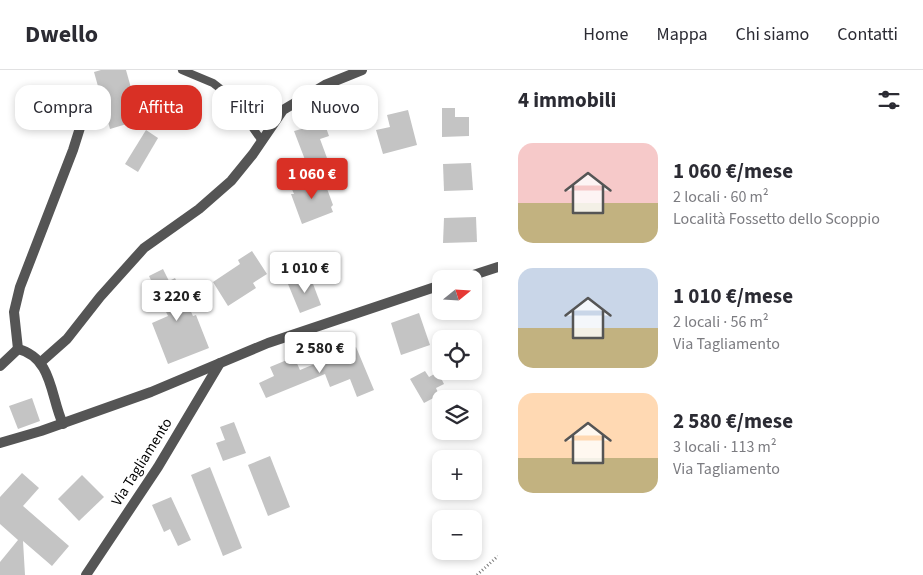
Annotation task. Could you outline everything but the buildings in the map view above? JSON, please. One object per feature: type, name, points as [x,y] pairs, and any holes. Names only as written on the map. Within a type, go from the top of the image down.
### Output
[{"type":"street","points":[[41,362],[67,338],[132,261],[158,238],[219,193],[244,166],[278,115],[289,105],[326,85],[362,70]]},
{"type":"street","points":[[18,349],[14,322],[20,287],[79,130]]},
{"type":"street","points":[[482,272],[498,267]]},
{"type":"street","points":[[0,443],[63,424],[151,392],[268,343],[432,288]]},
{"type":"street","points":[[18,349],[30,353],[41,362],[48,375],[63,424]]},
{"type":"street","points":[[0,366],[18,349]]},
{"type":"street","name":"Via Tagliamento","points":[[86,575],[145,486],[220,363]]},
{"type":"lane","points":[[182,70],[213,83],[231,97],[262,141]]},
{"type":"path","points":[[477,575],[498,556]]}]
